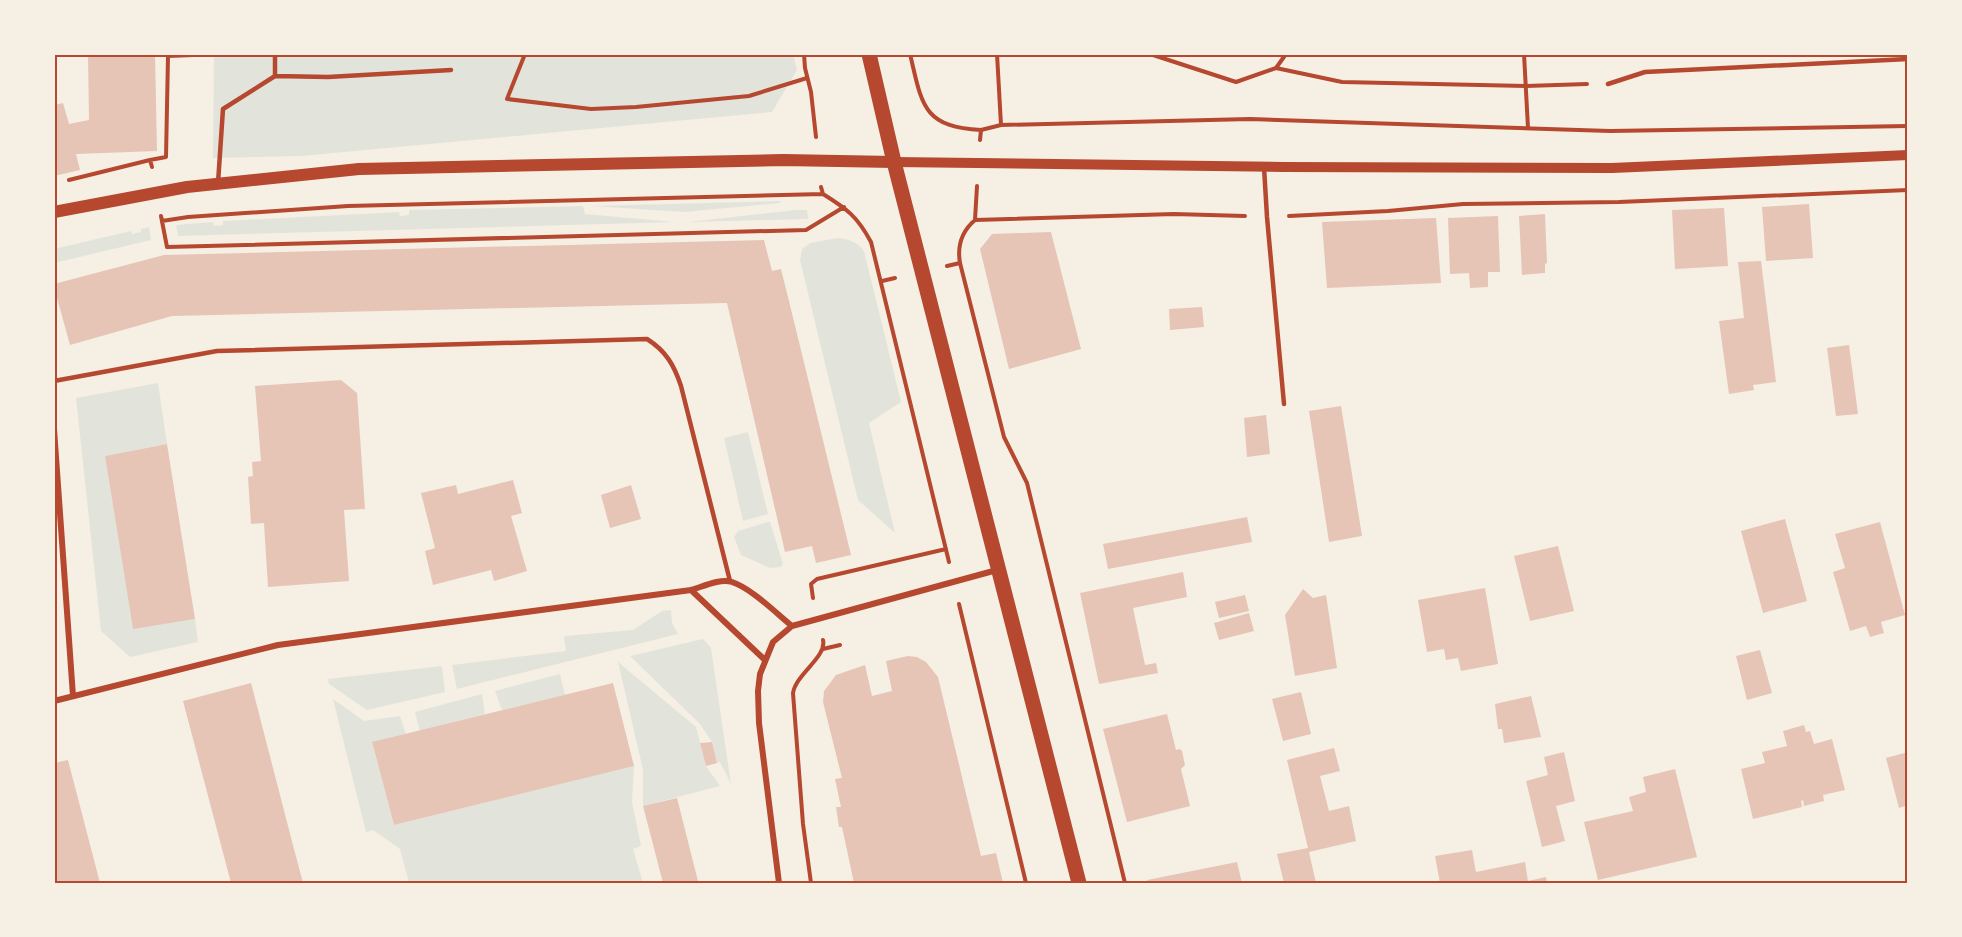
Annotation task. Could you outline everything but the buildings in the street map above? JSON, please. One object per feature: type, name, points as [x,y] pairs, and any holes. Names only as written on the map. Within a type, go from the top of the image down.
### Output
[{"type":"main road","points":[[869,54],[894,162],[1079,883]]},
{"type":"main road","points":[[54,212],[156,192],[218,183],[359,169],[818,160],[894,162]]},
{"type":"street","points":[[894,162],[1264,167],[1612,168],[1908,155]]},
{"type":"street","points":[[54,429],[73,696]]},
{"type":"street","points":[[778,883],[759,723],[758,691],[760,674],[773,642],[792,626],[998,570]]},
{"type":"street","points":[[54,701],[278,645],[691,590],[715,582],[730,581],[750,593],[792,626]]},
{"type":"street","points":[[691,590],[765,660]]},
{"type":"lane","points":[[275,54],[275,76]]},
{"type":"lane","points":[[1608,84],[1645,72],[1908,59]]},
{"type":"lane","points":[[218,183],[223,109],[275,76],[328,77],[451,70]]},
{"type":"lane","points":[[1264,167],[1284,404]]},
{"type":"lane","points":[[54,381],[217,351],[647,339],[668,356],[681,386],[730,581]]},
{"type":"path","points":[[65,182],[166,157],[168,56],[219,54]]},
{"type":"path","points":[[525,54],[507,99],[591,109],[748,96],[807,78]]},
{"type":"path","points":[[804,54],[811,92]]},
{"type":"path","points":[[910,54],[922,101],[932,117],[956,128],[981,130],[1001,125],[1250,119],[1610,131],[1908,126]]},
{"type":"path","points":[[998,54],[1001,125]]},
{"type":"path","points":[[1150,54],[1236,82],[1276,68],[1342,82],[1526,86],[1608,84]]},
{"type":"path","points":[[1276,68],[1286,54]]},
{"type":"path","points":[[1524,54],[1528,128]]},
{"type":"path","points":[[980,143],[981,130]]},
{"type":"path","points":[[150,160],[167,247],[806,230],[844,207]]},
{"type":"path","points":[[975,220],[1174,214],[1267,217],[1388,211],[1463,204],[1619,202],[1908,190]]},
{"type":"path","points":[[162,221],[188,217],[348,206],[822,192],[856,217],[871,242],[948,557]]},
{"type":"path","points":[[976,206],[975,220],[967,228],[959,243],[960,263],[1004,437],[1027,483],[1125,883]]},
{"type":"path","points":[[948,266],[960,263]]},
{"type":"path","points":[[882,281],[893,279]]},
{"type":"path","points":[[812,592],[811,584],[817,579],[946,549]]},
{"type":"path","points":[[959,607],[1026,883]]},
{"type":"path","points":[[811,883],[803,824],[793,693],[797,681],[824,647],[840,645]]},
{"type":"shaded area","points":[[214,54],[793,54],[797,70],[772,112],[302,156],[213,158]]},
{"type":"shaded area","points":[[781,201],[780,203],[684,212],[592,206]]},
{"type":"shaded area","points":[[583,206],[585,214],[674,222],[178,236],[176,225],[213,222],[214,226],[223,225],[223,221],[399,212],[400,216],[409,215],[409,210]]},
{"type":"shaded area","points":[[807,210],[808,219],[688,222]]},
{"type":"shaded area","points":[[149,227],[151,240],[54,263],[54,249],[131,231],[132,234],[141,232],[141,229]]},
{"type":"shaded area","points":[[838,238],[852,241],[864,251],[901,402],[869,423],[895,533],[858,500],[800,260],[802,249],[810,243]]},
{"type":"shaded area","points":[[158,383],[167,444],[105,456],[133,628],[195,619],[198,642],[130,657],[101,631],[76,398]]},
{"type":"shaded area","points":[[748,432],[768,514],[743,521],[724,438]]},
{"type":"shaded area","points":[[770,522],[783,564],[781,567],[770,568],[741,555],[734,537],[738,531]]},
{"type":"shaded area","points":[[671,610],[672,623],[678,634],[457,689],[452,665],[566,651],[564,636],[633,630],[662,611]]},
{"type":"shaded area","points":[[703,639],[711,648],[731,784],[720,762],[717,763],[712,742],[700,724],[630,656]]},
{"type":"shaded area","points":[[618,662],[696,727],[706,766],[720,786],[643,806],[643,770]]},
{"type":"shaded area","points":[[442,666],[445,692],[367,710],[329,684],[328,679]]},
{"type":"shaded area","points":[[560,674],[565,695],[502,710],[495,691]]},
{"type":"shaded area","points":[[482,694],[485,714],[420,731],[415,712]]},
{"type":"shaded area","points":[[333,699],[364,721],[400,716],[406,734],[372,743],[394,825],[634,766],[632,802],[641,846],[633,849],[643,883],[409,883],[400,849],[373,830],[366,832]]}]
